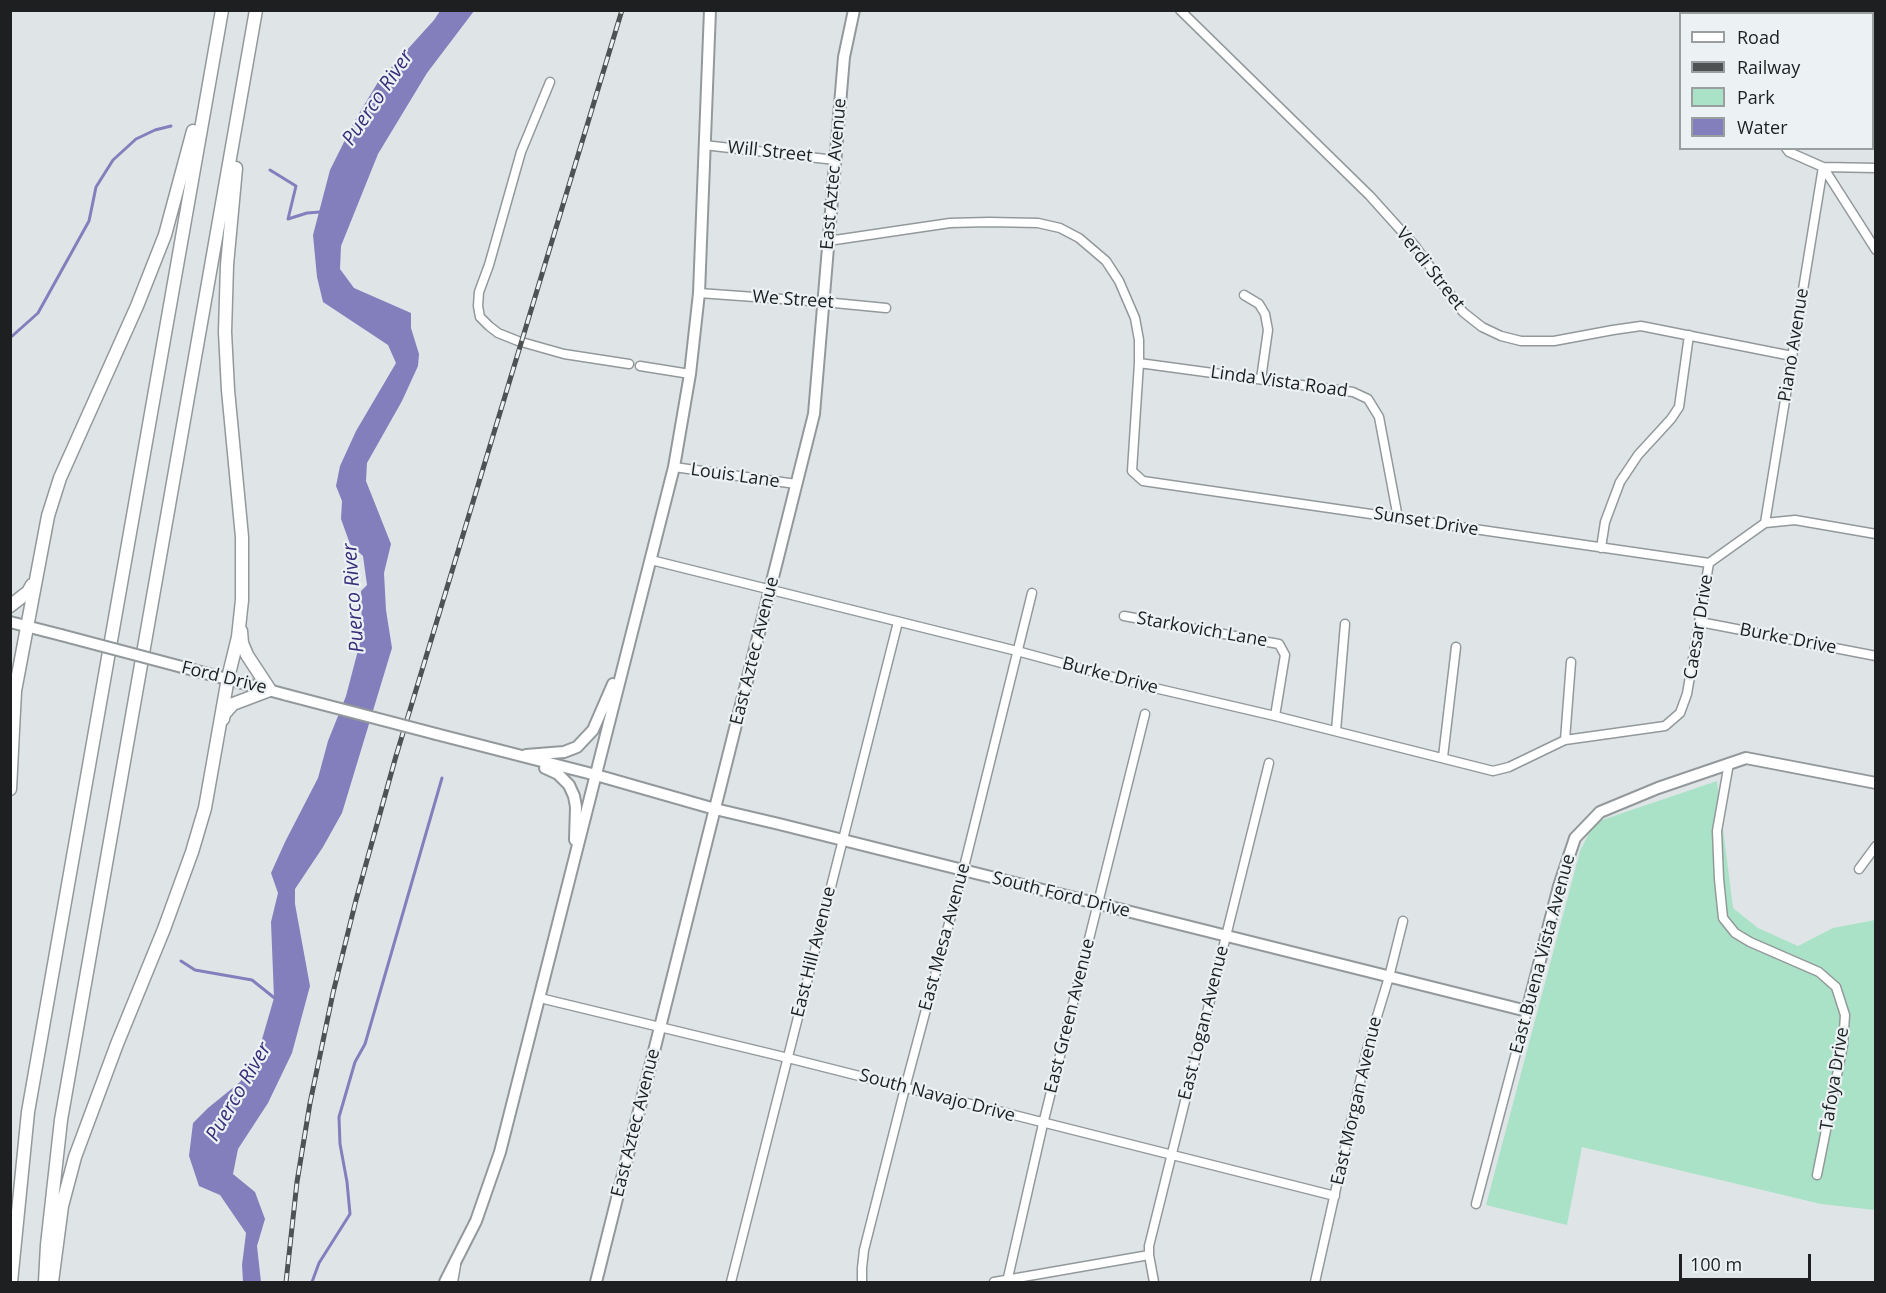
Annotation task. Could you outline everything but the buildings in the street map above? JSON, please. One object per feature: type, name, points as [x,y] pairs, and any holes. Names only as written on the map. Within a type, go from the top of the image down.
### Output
[{"type":"highway","points":[[10,789],[15,691],[48,516],[60,478],[132,316],[165,235],[184,169],[221,10]]},
{"type":"highway","points":[[11,1282],[28,1112],[221,10]]},
{"type":"highway","points":[[45,1282],[61,1120],[256,10]]},
{"type":"highway","points":[[216,740],[224,714],[233,704],[270,690],[255,669],[242,643],[240,627],[242,537],[228,390],[225,332],[227,265],[248,62]]},
{"type":"highway","points":[[10,606],[28,592],[36,575]]},
{"type":"highway","points":[[52,1282],[62,1206],[75,1156],[192,852],[205,808],[216,740],[238,636],[242,600]]},
{"type":"main road","points":[[445,1282],[476,1221],[500,1152],[674,467],[690,374],[699,293],[710,10]]},
{"type":"main road","name":"East Aztec Avenue","points":[[596,1282],[814,414],[844,57],[854,10]]},
{"type":"main road","points":[[517,755],[564,752],[585,741],[604,707],[636,616]]},
{"type":"main road","name":"Ford Drive","points":[[10,622],[517,755]]},
{"type":"main road","points":[[517,755],[558,774],[569,785],[574,796],[575,835],[569,883]]},
{"type":"main road","name":"South Ford Drive","points":[[517,755],[715,809],[1527,1011]]},
{"type":"main road","name":"East Buena Vista Avenue","points":[[1527,1011],[1559,886],[1575,838],[1600,812],[1746,758],[1875,783]]},
{"type":"street","name":"Verdi Street","points":[[1180,10],[1370,196],[1415,246],[1463,312],[1482,327],[1501,336],[1521,341],[1554,341],[1641,326],[1792,357]]},
{"type":"street","points":[[550,82],[521,152],[489,265],[479,292],[480,317],[498,333],[518,341],[564,354],[629,364]]},
{"type":"street","name":"Will Street","points":[[704,145],[836,160]]},
{"type":"street","points":[[1788,150],[1823,167],[1875,168]]},
{"type":"street","points":[[1823,167],[1875,250]]},
{"type":"street","name":"Piano Avenue","points":[[1765,523],[1823,167]]},
{"type":"street","points":[[828,241],[950,223],[1038,223],[1060,228],[1094,249],[1106,261],[1119,280],[1136,318],[1139,363]]},
{"type":"street","name":"We Street","points":[[699,293],[886,308]]},
{"type":"street","points":[[1244,295],[1259,304],[1265,314],[1268,330],[1261,379]]},
{"type":"street","points":[[1601,548],[1605,522],[1620,482],[1638,455],[1671,419],[1679,406],[1689,335]]},
{"type":"street","name":"Linda Vista Road","points":[[1139,363],[1353,392],[1368,399],[1379,417],[1398,518]]},
{"type":"street","name":"Sunset Drive","points":[[1139,363],[1132,471],[1143,481],[1709,563]]},
{"type":"street","points":[[640,366],[690,374]]},
{"type":"street","name":"Louis Lane","points":[[674,467],[796,484]]},
{"type":"street","name":"Caesar Drive","points":[[1566,740],[1665,726],[1680,713],[1687,694],[1709,563],[1765,523],[1795,520],[1875,534]]},
{"type":"street","name":"Burke Drive","points":[[651,560],[1017,651],[1146,686],[1493,771],[1509,767],[1566,740]]},
{"type":"street","name":"East Mesa Avenue","points":[[862,1282],[861,1268],[864,1250],[963,871],[1032,593]]},
{"type":"street","name":"Starkovich Lane","points":[[1124,616],[1279,644],[1285,655],[1275,716]]},
{"type":"street","name":"East Hill Avenue","points":[[731,1282],[898,622]]},
{"type":"street","name":"Burke Drive","points":[[1700,622],[1875,656]]},
{"type":"street","points":[[1336,731],[1346,624]]},
{"type":"street","points":[[1443,757],[1456,647]]},
{"type":"street","points":[[1566,740],[1571,662]]},
{"type":"street","name":"East Green Avenue","points":[[1007,1281],[1043,1124],[1145,714]]},
{"type":"street","name":"East Logan Avenue","points":[[1154,1282],[1149,1246],[1269,763]]},
{"type":"street","name":"Tafoya Drive","points":[[1729,763],[1717,831],[1723,918],[1735,933],[1750,942],[1819,972],[1836,987],[1845,1015],[1844,1045],[1817,1175]]},
{"type":"street","points":[[1859,869],[1875,846]]},
{"type":"street","name":"East Morgan Avenue","points":[[1315,1282],[1368,1046],[1403,921]]},
{"type":"street","name":"South Navajo Drive","points":[[540,998],[1335,1196]]},
{"type":"street","name":"East Buena Vista Avenue","points":[[1476,1204],[1527,1011]]},
{"type":"street","points":[[994,1282],[1149,1256]]},
{"type":"street","points":[[453,1282],[457,1261]]},
{"type":"green space","points":[[1717,781],[1733,908],[1758,928],[1798,946],[1833,928],[1875,920],[1875,1210],[1821,1204],[1582,1147],[1567,1225],[1486,1205],[1580,851],[1588,835],[1599,821]]},
{"type":"water","name":"Puerco River","points":[[440,11],[474,11],[427,73],[378,154],[341,246],[340,269],[354,288],[411,313],[411,328],[419,354],[418,366],[402,401],[367,463],[366,481],[391,544],[384,573],[386,610],[392,648],[342,813],[295,889],[295,904],[310,986],[292,1053],[268,1103],[238,1149],[233,1174],[255,1192],[265,1219],[257,1246],[261,1282],[243,1282],[242,1265],[246,1233],[220,1195],[199,1186],[189,1156],[193,1123],[240,1082],[258,1053],[274,998],[271,922],[278,893],[271,873],[318,778],[328,741],[346,696],[362,635],[361,591],[367,585],[363,556],[350,544],[341,519],[342,501],[336,486],[340,466],[356,431],[396,363],[388,345],[323,302],[317,277],[313,235],[330,170],[354,122],[378,82]]},
{"type":"waterway","points":[[10,338],[38,313],[89,221],[96,187],[113,160],[136,139],[155,130],[171,126]]},
{"type":"waterway","points":[[270,170],[296,186],[288,219],[307,213],[320,212]]},
{"type":"waterway","points":[[312,1282],[319,1263],[350,1214],[340,1144],[339,1117],[355,1062],[365,1044],[442,778]]},
{"type":"waterway","points":[[181,961],[195,970],[252,980],[277,1000]]},
{"type":"railway","points":[[286,1282],[297,1182],[310,1103],[333,993],[356,900],[396,756],[622,10]]}]
